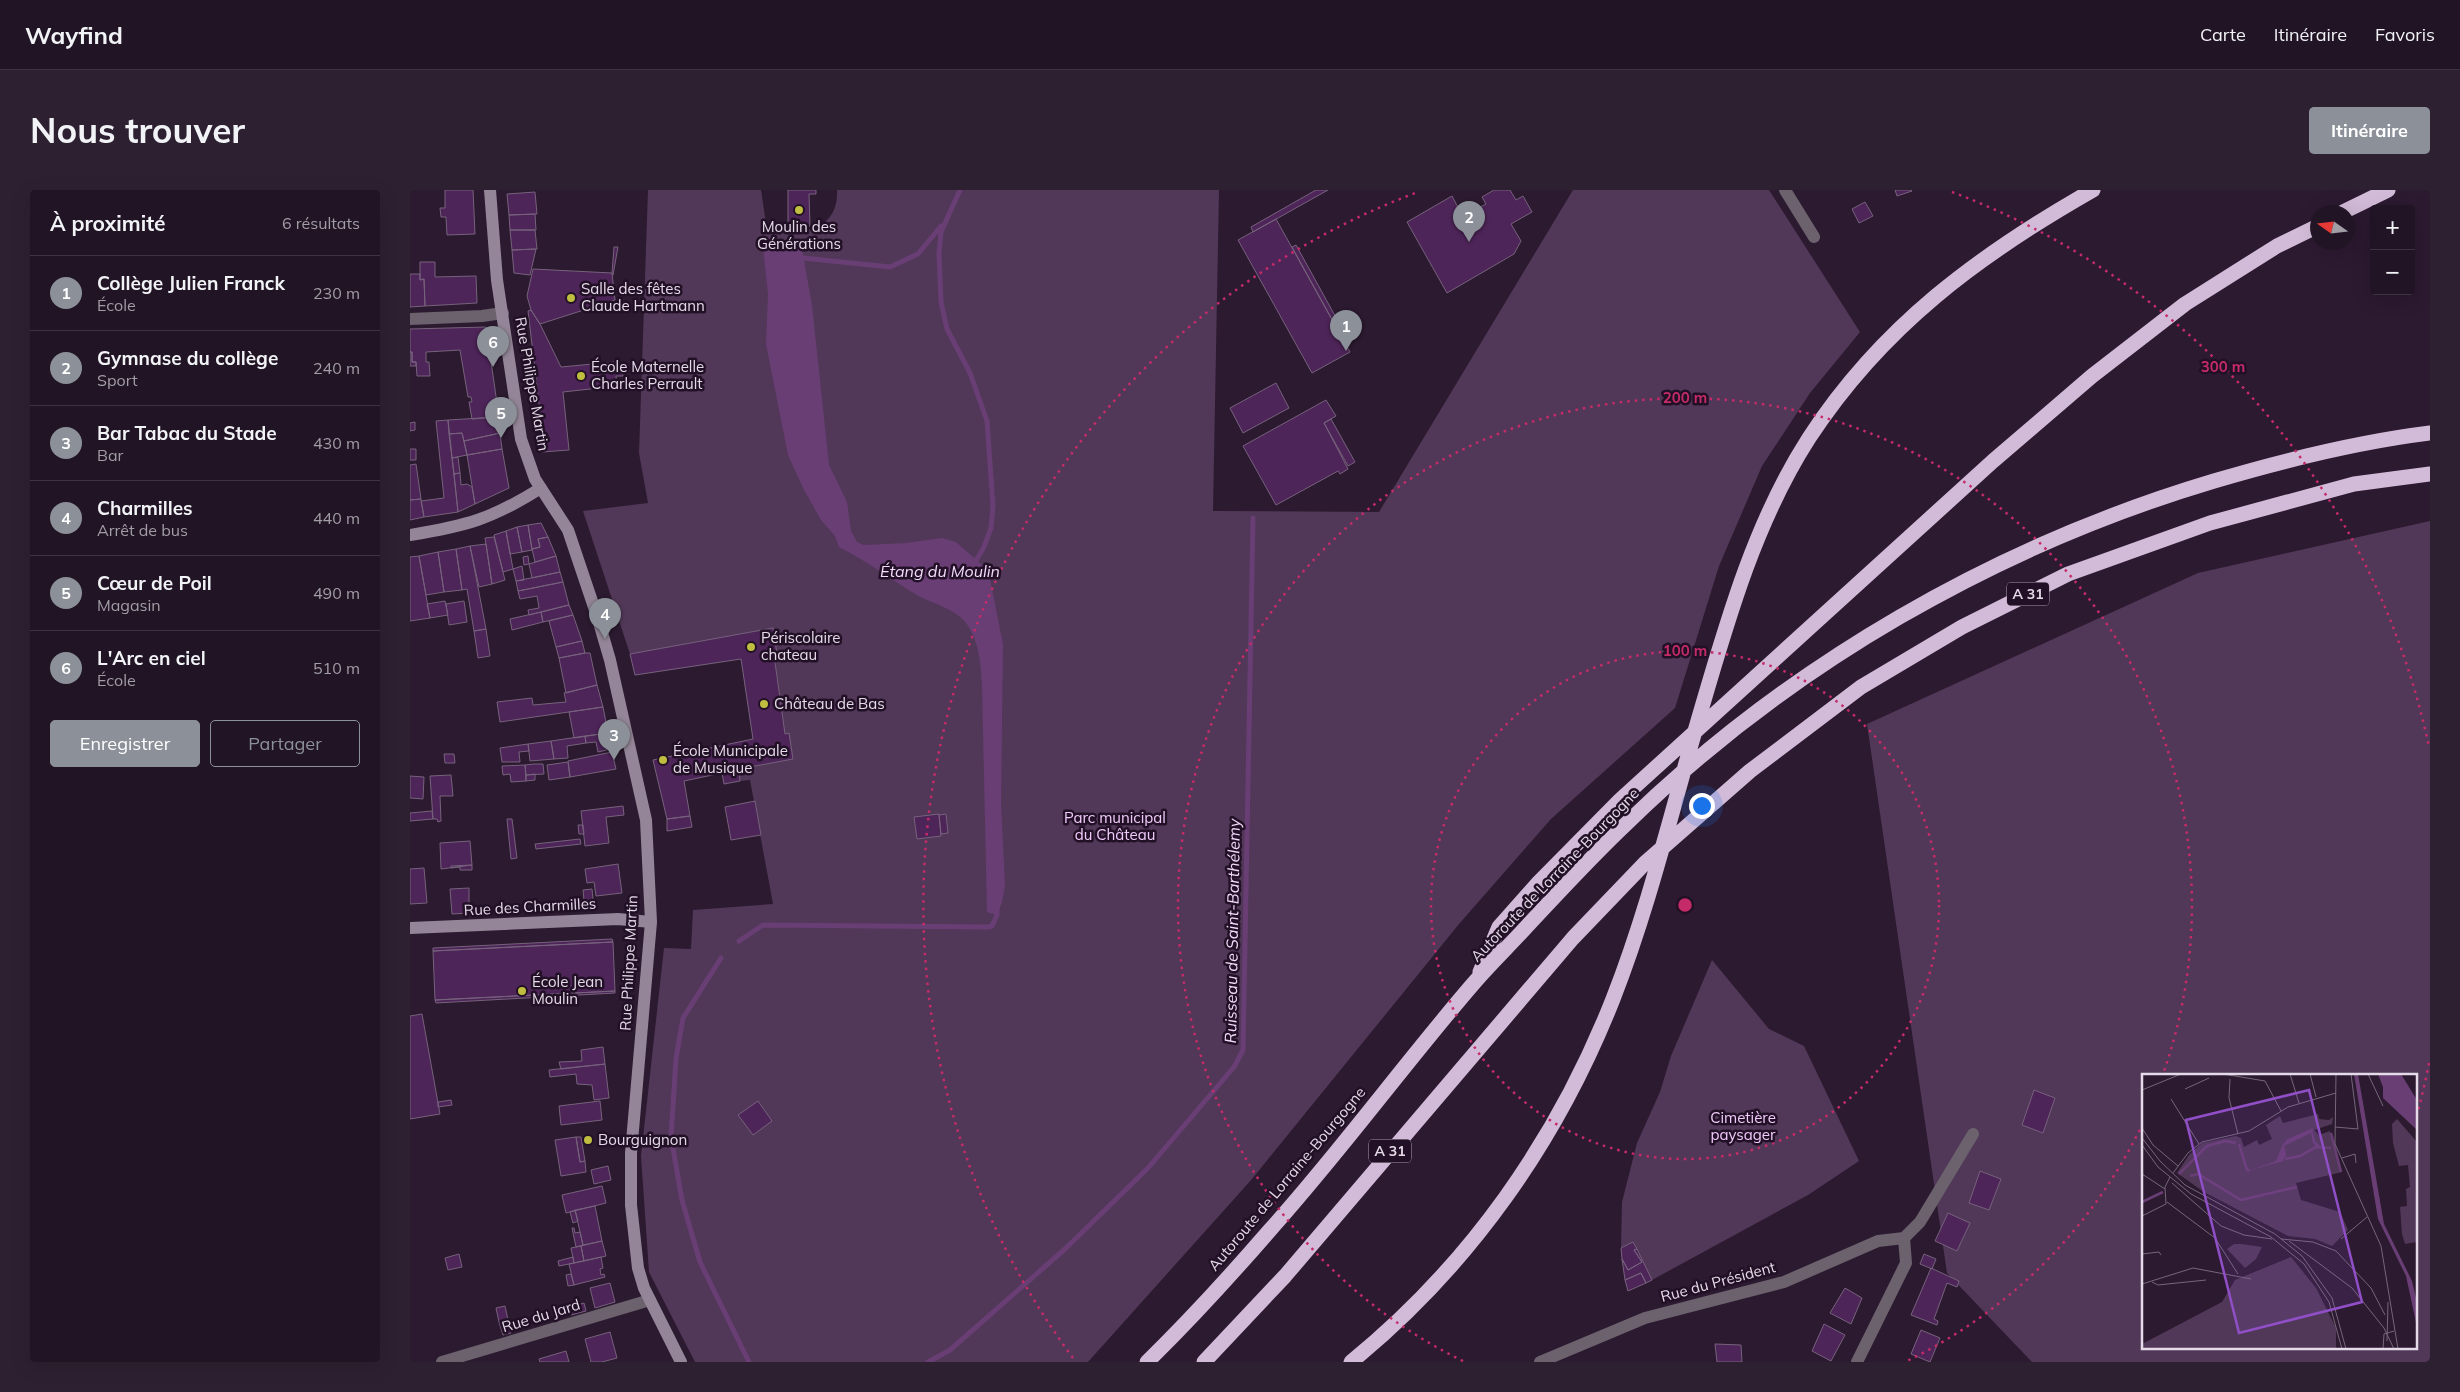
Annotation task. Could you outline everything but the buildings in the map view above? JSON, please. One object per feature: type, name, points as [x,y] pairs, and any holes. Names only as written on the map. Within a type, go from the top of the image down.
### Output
[{"type":"highway","points":[[1350,1362],[1402,1318],[1474,1241],[1515,1186],[1569,1096],[1610,1006],[1642,918],[1734,602],[1754,547],[1780,490],[1808,440],[1841,393],[1888,339],[1915,312],[1984,258],[2042,219],[2093,190]]},
{"type":"highway","points":[[2355,206],[2388,190]]},
{"type":"highway","points":[[1475,982],[1499,927],[1539,882],[1668,753],[1993,461],[2092,376],[2185,304],[2277,246],[2310,230]]},
{"type":"highway","name":"Autoroute de Lorraine-Bourgogne","points":[[1147,1362],[1272,1229],[1475,982],[1574,876],[1658,795],[1706,753],[1770,702],[1885,625],[1943,592],[2052,539],[2116,512],[2266,465],[2323,451],[2430,433]]},
{"type":"highway","name":"A 31","points":[[1204,1362],[1285,1276],[1573,938],[1645,863],[1750,771],[1861,687],[1962,627],[2068,574],[2210,523],[2354,484],[2430,474]]},
{"type":"street","name":"Rue Philippe Martin","points":[[490,190],[494,254],[522,439],[530,467],[568,530],[610,660],[646,820],[651,922],[630,1153],[631,1205],[638,1268],[650,1300],[680,1362]]},
{"type":"street","points":[[1785,190],[1814,237]]},
{"type":"street","points":[[410,319],[482,316],[503,313]]},
{"type":"street","points":[[410,535],[458,528],[478,522],[521,501],[541,488]]},
{"type":"street","name":"Rue des Charmilles","points":[[410,928],[618,919],[651,922]]},
{"type":"street","points":[[1857,1362],[1906,1263],[1904,1238],[1920,1222],[1973,1134]]},
{"type":"street","name":"Rue du Président","points":[[1540,1362],[1645,1318],[1784,1282],[1878,1241],[1904,1238]]},
{"type":"street","name":"Rue du Jard","points":[[442,1362],[650,1300]]},
{"type":"green space","name":"Parc municipal du Château","points":[[648,190],[761,190],[767,230],[792,232],[815,228],[824,222],[832,214],[836,204],[837,190],[1219,190],[1213,511],[1379,512],[1573,190],[1769,190],[1860,332],[1810,393],[1762,466],[1719,566],[1675,708],[1551,819],[1459,924],[1252,1179],[1088,1362],[695,1362],[649,1272],[641,1156],[664,948],[691,949],[693,910],[773,904],[750,780],[740,781],[739,769],[793,759],[788,733],[785,734],[774,655],[777,654],[773,628],[630,654],[583,511],[648,503],[639,453]]},
{"type":"green space","points":[[2430,521],[2430,1362],[2032,1362],[1947,1273],[1867,724],[2198,573]]},
{"type":"green space","name":"Cimetière paysager","points":[[1712,960],[1769,1029],[1804,1046],[1859,1161],[1808,1195],[1652,1280],[1633,1242],[1621,1248],[1622,1202],[1637,1143],[1660,1092],[1671,1056]]},
{"type":"water","name":"Étang du Moulin","points":[[771,237],[773,244],[802,249],[812,305],[829,465],[847,502],[851,531],[857,542],[864,545],[906,543],[942,538],[956,542],[981,564],[990,579],[1003,644],[1001,804],[1005,885],[997,915],[987,912],[982,685],[977,645],[966,623],[956,614],[917,595],[839,547],[835,536],[821,520],[803,488],[788,455],[766,344],[768,294],[762,238]]},
{"type":"waterway","name":"Ruisseau de Saint-Barthélemy","points":[[960,190],[941,232],[939,253],[941,302],[947,329],[970,373],[987,421],[993,506],[991,528],[984,547],[974,564]]},
{"type":"waterway","points":[[803,258],[890,267],[918,254],[941,226]]},
{"type":"waterway","name":"Ruisseau de Saint-Barthélemy","points":[[928,1362],[950,1350],[1065,1249],[1148,1168],[1234,1067],[1243,1050],[1253,518]]},
{"type":"waterway","name":"Ruisseau de Saint-Barthélemy","points":[[739,941],[763,925],[988,927],[992,926],[997,915],[997,909]]},
{"type":"waterway","name":"Ruisseau de Saint-Barthélemy","points":[[721,958],[683,1018],[676,1059],[671,1137],[682,1200],[700,1262],[749,1362]]},
{"type":"place","name":"Moulin des Générations","points":[[799,210]]},
{"type":"place","name":"Gymnase du collège","points":[[1469,242]]},
{"type":"place","name":"Salle des fêtes Claude Hartmann","points":[[571,298]]},
{"type":"place","name":"Collège Julien Franck","points":[[1346,351]]},
{"type":"place","name":"L'Arc en ciel","points":[[493,367]]},
{"type":"place","name":"École Maternelle Charles Perrault","points":[[581,376]]},
{"type":"place","name":"Cœur de Poil","points":[[501,438]]},
{"type":"place","name":"Charmilles","points":[[605,639]]},
{"type":"place","name":"Périscolaire chateau","points":[[751,647]]},
{"type":"place","name":"Château de Bas","points":[[764,704]]},
{"type":"place","name":"Bar Tabac du Stade","points":[[614,760]]},
{"type":"place","name":"École Municipale de Musique","points":[[663,760]]},
{"type":"place","name":"École Jean Moulin","points":[[522,991]]},
{"type":"place","name":"Bourguignon","points":[[588,1140]]}]
